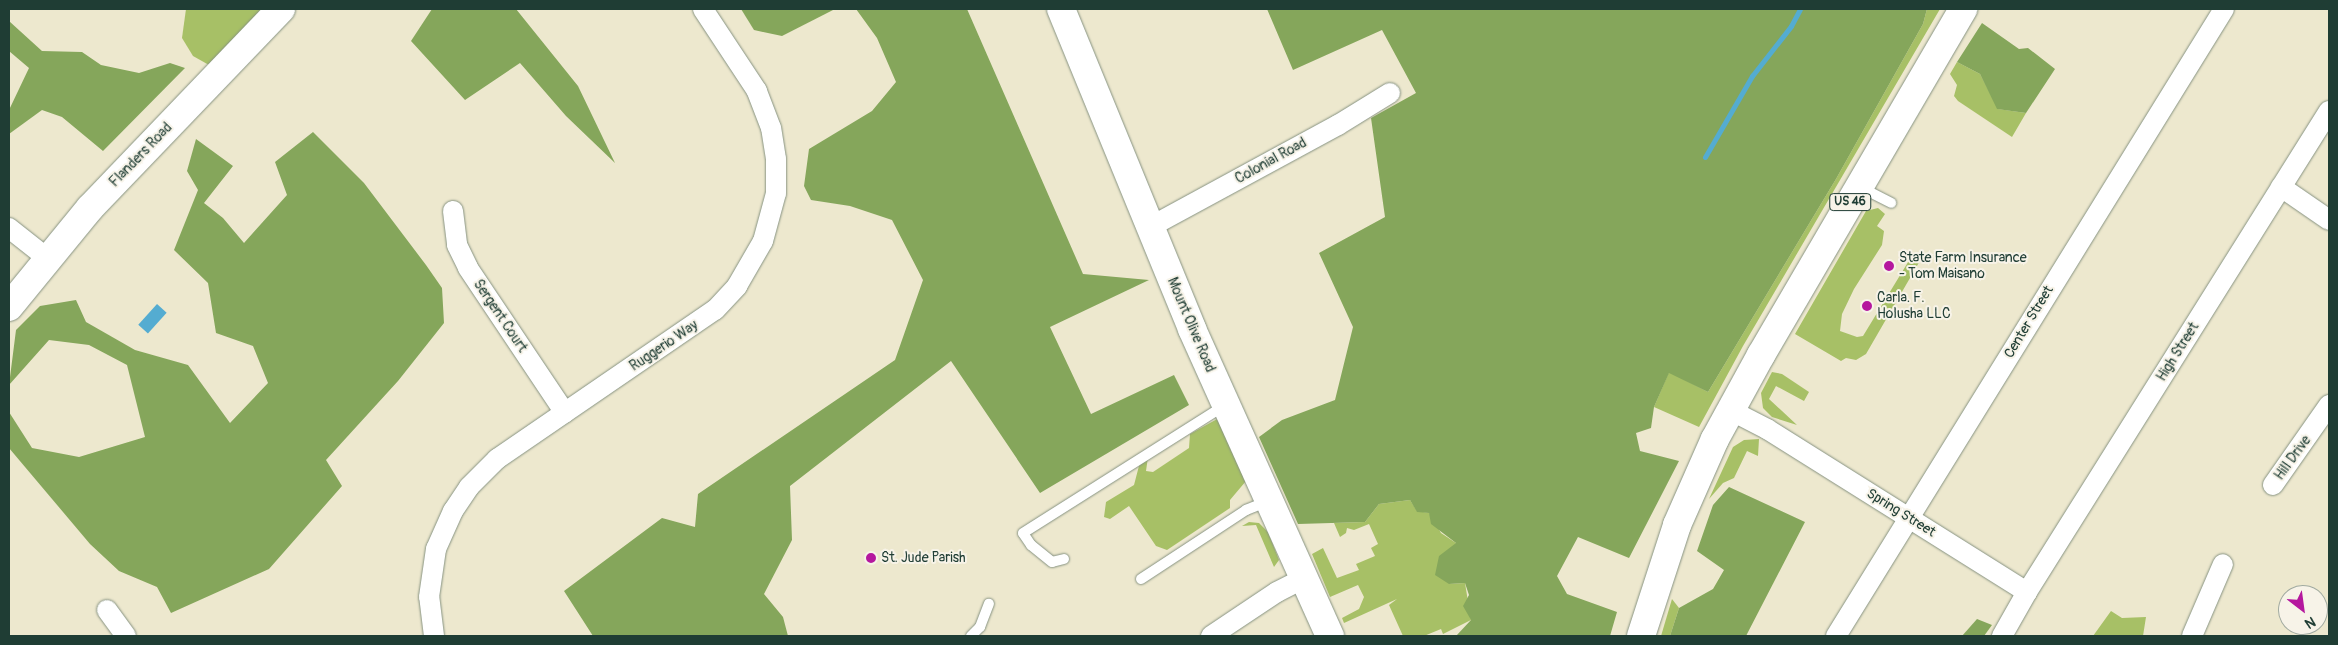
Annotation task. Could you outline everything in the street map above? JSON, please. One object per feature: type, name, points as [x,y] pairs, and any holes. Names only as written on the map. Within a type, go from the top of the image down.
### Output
[{"type":"main road","name":"Flanders Road","points":[[9,307],[47,258],[115,181],[281,9]]},
{"type":"main road","name":"Mount Olive Road","points":[[1061,9],[1225,405],[1330,636]]},
{"type":"main road","name":"US 46","points":[[1641,636],[1677,525],[1730,410],[1963,9]]},
{"type":"street","name":"Ruggerio Way","points":[[434,636],[430,597],[432,573],[442,534],[459,500],[497,459],[716,310],[745,276],[768,229],[777,176],[774,143],[767,115],[751,80],[703,9]]},
{"type":"street","name":"Center Street","points":[[1836,636],[2224,9]]},
{"type":"street","name":"Colonial Road","points":[[1150,227],[1338,125],[1390,92]]},
{"type":"street","name":"High Street","points":[[2027,592],[2329,111]]},
{"type":"street","points":[[2281,187],[2329,220]]},
{"type":"street","name":"Sergent Court","points":[[452,212],[455,238],[463,260],[565,413]]},
{"type":"street","points":[[9,228],[47,258]]},
{"type":"street","name":"Hill Drive","points":[[2273,485],[2329,405]]},
{"type":"street","name":"Spring Street","points":[[1730,410],[1767,429],[2027,592]]},
{"type":"street","points":[[2192,636],[2223,564]]},
{"type":"street","points":[[1211,636],[1304,578]]},
{"type":"street","points":[[2002,636],[2027,592]]},
{"type":"street","points":[[107,610],[126,636]]},
{"type":"lane","points":[[1859,187],[1891,204]]},
{"type":"lane","points":[[1064,559],[1052,562],[1031,545],[1023,533],[1225,405]]},
{"type":"lane","points":[[1141,579],[1246,510],[1269,500]]},
{"type":"lane","points":[[971,636],[980,627],[989,604]]},
{"type":"green space","points":[[186,9],[264,9],[209,65],[193,56],[182,38]]},
{"type":"green space","points":[[432,9],[516,9],[578,86],[615,163],[566,116],[520,63],[465,100],[411,41]]},
{"type":"green space","points":[[741,9],[835,9],[782,36],[754,30]]},
{"type":"green space","points":[[856,9],[967,9],[1083,274],[1149,280],[1050,327],[1091,414],[1174,375],[1189,405],[1040,493],[951,361],[790,486],[792,540],[764,594],[783,617],[788,636],[593,636],[564,591],[662,518],[695,527],[698,494],[895,360],[923,280],[892,220],[850,206],[811,200],[804,186],[809,149],[872,111],[896,82],[877,38]]},
{"type":"green space","points":[[1267,9],[1927,9],[1923,24],[1836,179],[1708,392],[1669,373],[1654,407],[1651,428],[1636,433],[1640,451],[1679,461],[1629,558],[1578,537],[1557,576],[1567,594],[1617,612],[1610,636],[1456,636],[1471,620],[1463,606],[1469,595],[1465,583],[1449,584],[1435,575],[1439,556],[1456,543],[1431,524],[1429,513],[1417,512],[1410,500],[1379,504],[1365,522],[1298,524],[1259,437],[1282,420],[1335,400],[1353,327],[1319,253],[1385,217],[1371,118],[1416,93],[1382,30],[1293,70]]},
{"type":"green space","points":[[1927,9],[1940,9],[1743,346],[1699,427],[1654,407],[1669,372],[1708,392],[1836,179],[1923,24]]},
{"type":"green space","points":[[9,21],[42,51],[82,52],[101,65],[139,73],[170,63],[185,68],[103,151],[62,117],[42,110],[9,134],[9,110],[29,68],[9,51]]},
{"type":"green space","points":[[1982,23],[2019,49],[2028,48],[2055,69],[2026,113],[1997,109],[1980,74],[1957,62]]},
{"type":"green space","points":[[1957,62],[1980,74],[1998,109],[2026,113],[2012,137],[1958,101],[1954,96],[1957,85],[1950,74]]},
{"type":"green space","points":[[313,132],[364,183],[442,288],[444,323],[398,381],[326,460],[342,486],[269,569],[171,613],[157,587],[119,571],[90,544],[9,448],[9,412],[32,448],[79,457],[145,437],[127,365],[89,345],[49,340],[9,385],[16,330],[40,306],[76,300],[86,322],[135,350],[188,365],[230,423],[268,383],[253,346],[216,333],[208,283],[174,250],[198,190],[187,171],[196,139],[233,166],[204,203],[223,218],[244,243],[287,195],[275,162]]},
{"type":"green space","points":[[1878,208],[1885,214],[1877,226],[1884,231],[1882,245],[1854,289],[1842,314],[1840,331],[1857,337],[1863,336],[1913,254],[1921,259],[1866,354],[1856,360],[1846,358],[1841,361],[1795,334],[1866,211]]},
{"type":"green space","points":[[1772,372],[1782,374],[1809,392],[1804,401],[1776,386],[1769,399],[1797,425],[1772,417],[1763,408],[1761,393]]},
{"type":"green space","points":[[1219,418],[1246,481],[1230,500],[1230,508],[1167,550],[1156,546],[1129,506],[1110,519],[1104,517],[1106,502],[1134,485],[1140,462],[1148,457],[1146,471],[1153,472],[1189,448],[1190,434]]},
{"type":"green space","points":[[1759,439],[1758,456],[1747,451],[1734,478],[1723,483],[1709,499],[1733,447],[1744,440]]},
{"type":"green space","points":[[1729,487],[1805,522],[1746,636],[1670,636],[1679,608],[1713,589],[1724,570],[1697,551],[1713,505]]},
{"type":"green space","points":[[1410,500],[1417,511],[1429,513],[1441,533],[1456,543],[1449,584],[1465,583],[1471,620],[1443,634],[1441,629],[1424,636],[1403,636],[1389,605],[1397,599],[1344,623],[1342,618],[1359,609],[1364,597],[1358,585],[1330,597],[1312,554],[1323,548],[1337,578],[1359,570],[1356,564],[1375,556],[1371,548],[1378,544],[1369,524],[1354,530],[1347,528],[1346,533],[1340,537],[1334,523],[1365,522],[1379,504]]},
{"type":"green space","points":[[1249,522],[1259,523],[1268,532],[1279,560],[1274,567],[1256,525],[1242,526]]},
{"type":"green space","points":[[1672,599],[1679,608],[1670,636],[1661,636]]},
{"type":"green space","points":[[2111,611],[2122,618],[2146,617],[2143,636],[2093,636]]},
{"type":"green space","points":[[1977,619],[1992,625],[1984,636],[1962,636]]},
{"type":"water","points":[[157,304],[167,313],[148,334],[138,325]]},
{"type":"waterway","points":[[1705,157],[1752,76],[1791,26],[1800,9]]},
{"type":"place","name":"State Farm Insurance - Tom Maisano","points":[[1889,266]]},
{"type":"place","name":"Carla. F. Holusha LLC","points":[[1867,306]]},
{"type":"place","name":"St. Jude Parish","points":[[871,558]]}]
